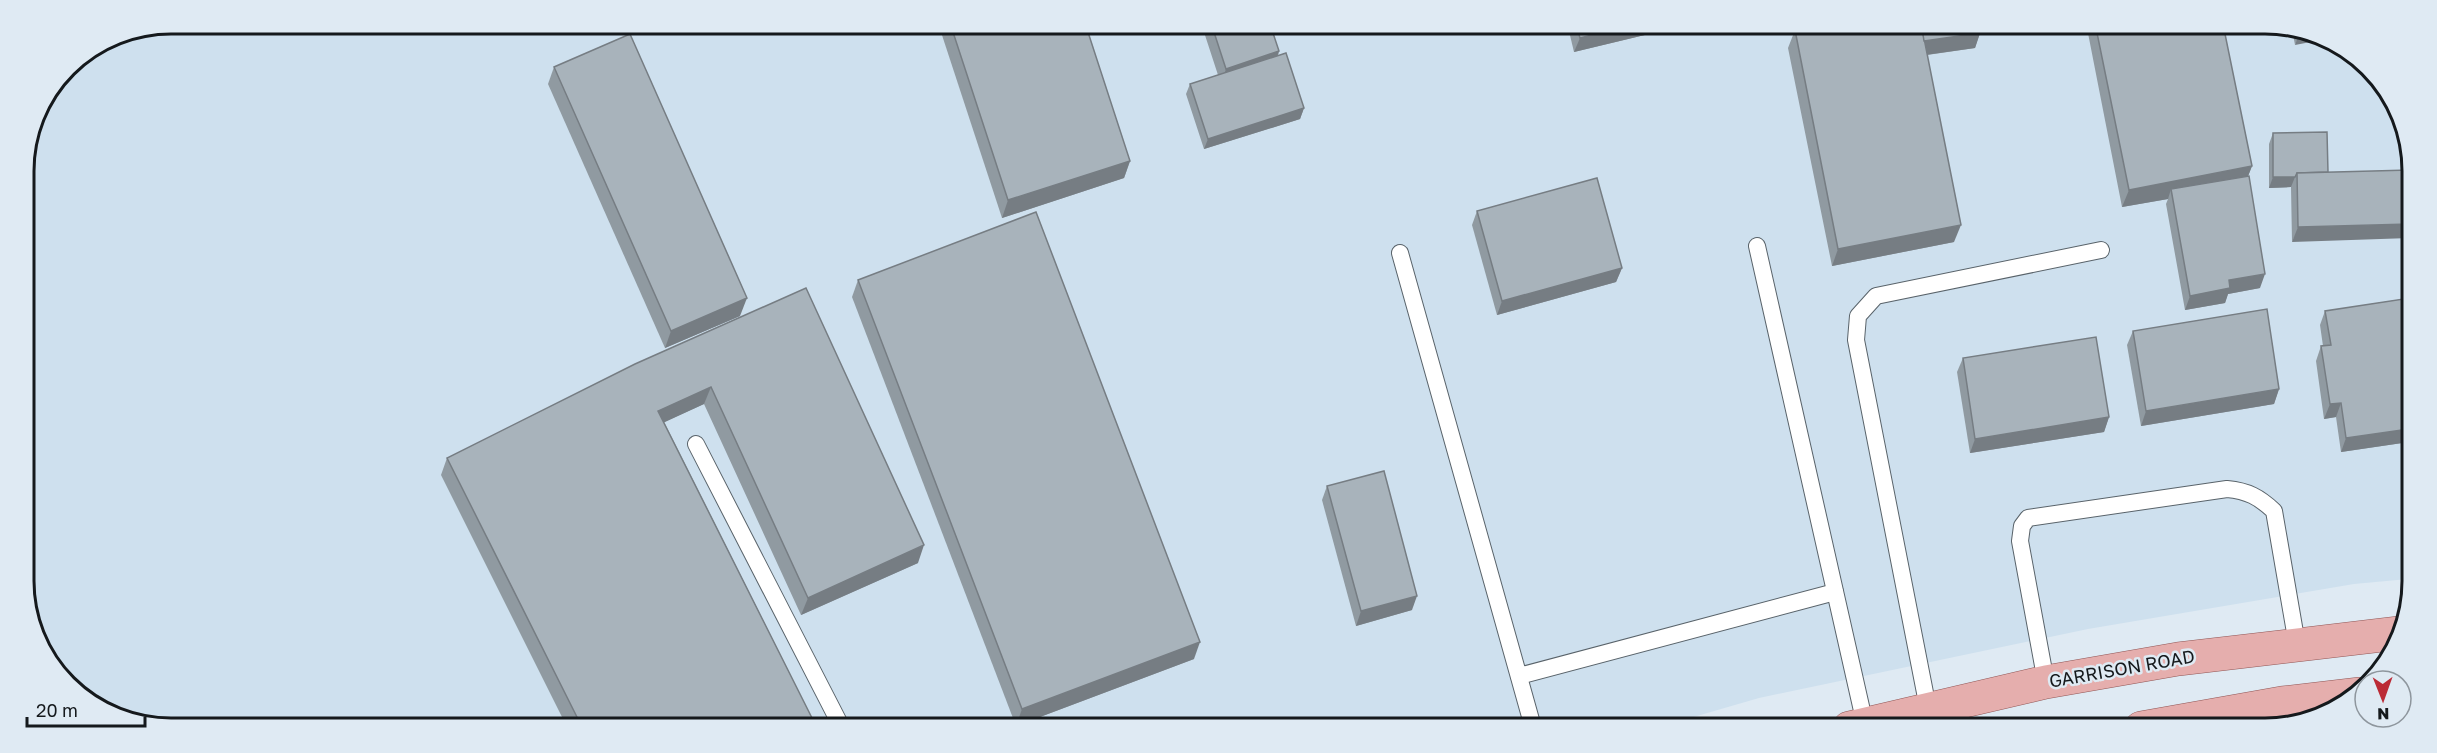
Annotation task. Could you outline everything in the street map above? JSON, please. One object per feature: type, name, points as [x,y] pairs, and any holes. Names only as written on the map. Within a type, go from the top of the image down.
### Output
[{"type":"main road","name":"GARRISON ROAD","points":[[1889,718],[2046,682],[2178,659],[2392,634]]},
{"type":"main road","points":[[2197,718],[2282,703],[2340,696]]},
{"type":"lane","points":[[1758,246],[1835,592],[1856,718]]},
{"type":"lane","points":[[1928,708],[1856,340],[1858,316],[1876,296],[2101,250]]},
{"type":"lane","points":[[1400,254],[1531,718]]},
{"type":"lane","points":[[696,444],[837,718]]},
{"type":"lane","points":[[2046,682],[2020,541],[2022,526],[2028,518],[2040,516],[2227,489],[2247,491],[2261,498],[2274,511],[2297,644]]},
{"type":"lane","points":[[1519,676],[1835,592]]},
{"type":"shaded area","points":[[171,34],[2266,34],[2301,39],[2318,45],[2356,68],[2369,81],[2388,111],[2395,127],[2401,153],[2402,580],[2354,584],[2088,629],[1759,698],[1690,718],[171,718],[136,714],[103,700],[75,678],[63,665],[49,642],[37,608],[34,582],[35,162],[39,136],[53,103],[68,81],[81,68],[119,45],[145,37]]},
{"type":"building","points":[[630,34],[747,298],[671,331],[554,67]]},
{"type":"building","points":[[954,34],[1089,34],[1130,161],[1008,200]]},
{"type":"building","points":[[1215,34],[1273,34],[1279,51],[1226,69]]},
{"type":"building","points":[[1579,34],[1596,34],[1580,38]]},
{"type":"building","points":[[1796,34],[1923,34],[1961,225],[1838,249]]},
{"type":"building","points":[[1923,34],[1973,34],[1924,41]]},
{"type":"building","points":[[2097,34],[2225,34],[2252,166],[2129,190]]},
{"type":"building","points":[[1286,53],[1304,108],[1208,139],[1190,84]]},
{"type":"building","points":[[2327,132],[2328,172],[2297,173],[2295,177],[2273,177],[2273,133]]},
{"type":"building","points":[[2402,170],[2402,224],[2298,227],[2297,173]]},
{"type":"building","points":[[2249,176],[2265,274],[2229,280],[2230,288],[2190,296],[2171,189]]},
{"type":"building","points":[[1597,178],[1622,268],[1502,301],[1477,211]]},
{"type":"building","points":[[1036,212],[1200,642],[1022,709],[858,280]]},
{"type":"building","points":[[806,288],[924,545],[808,598],[711,387],[658,411],[812,718],[577,718],[447,458],[635,364]]},
{"type":"building","points":[[2402,299],[2402,430],[2346,438],[2341,403],[2330,404],[2321,346],[2331,345],[2325,311]]},
{"type":"building","points":[[2267,309],[2279,389],[2146,411],[2133,331]]},
{"type":"building","points":[[2096,337],[2109,417],[1975,439],[1963,358]]},
{"type":"building","points":[[1384,471],[1417,596],[1361,611],[1327,486]]}]
